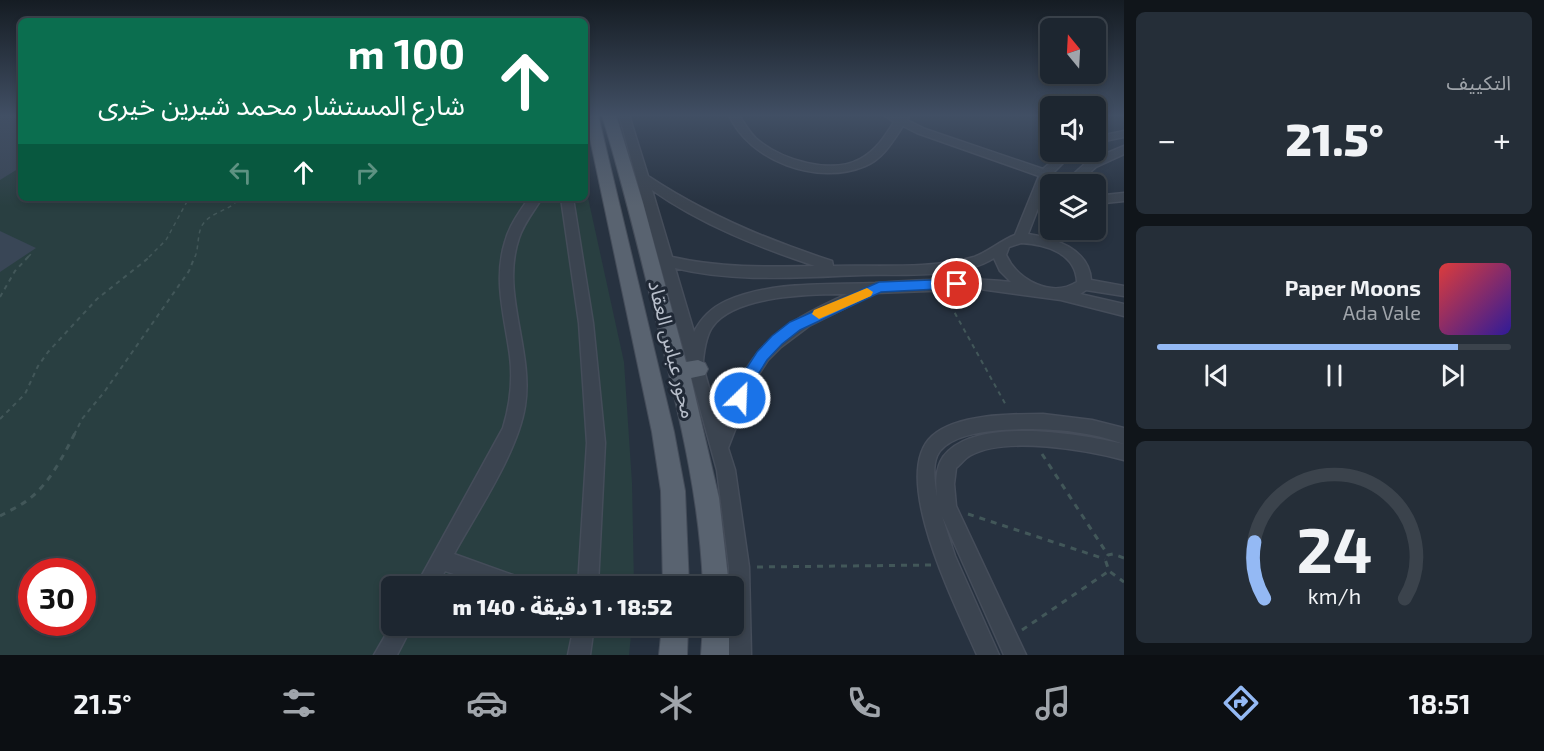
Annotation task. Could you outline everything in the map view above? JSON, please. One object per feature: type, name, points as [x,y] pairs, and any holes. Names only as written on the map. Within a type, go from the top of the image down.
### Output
[{"type":"main road","name":"محور عباس العقاد","points":[[598,146],[663,432],[673,491],[676,576]]},
{"type":"main road","name":"محور عباس العقاد","points":[[620,146],[646,216],[688,370],[716,576]]},
{"type":"main road","points":[[673,655],[674,636]]},
{"type":"main road","points":[[715,655],[716,636]]},
{"type":"street","points":[[633,146],[642,178],[646,216],[666,261],[688,370],[720,448],[726,470],[739,567],[741,655]]},
{"type":"street","points":[[759,146],[769,153],[806,166],[826,169],[845,168],[868,160],[882,146]]},
{"type":"street","points":[[940,146],[1040,178]]},
{"type":"street","points":[[1081,174],[1092,164],[1124,150]]},
{"type":"street","points":[[1051,174],[1061,162]]},
{"type":"street","points":[[642,178],[694,212],[725,228],[760,243],[838,269]]},
{"type":"street","points":[[1020,238],[1040,193]]},
{"type":"street","points":[[1106,199],[1124,197]]},
{"type":"street","points":[[432,576],[508,438],[515,420],[519,387],[518,356],[509,312],[510,245],[524,215],[534,201]]},
{"type":"street","points":[[567,201],[589,352],[596,443],[589,576]]},
{"type":"street","points":[[666,261],[700,269],[751,273],[939,268],[979,261],[1011,239],[1040,237]]},
{"type":"street","points":[[1056,240],[1083,269],[1084,284],[1080,289],[1064,295]]},
{"type":"street","points":[[999,248],[1000,263],[1006,271],[1015,279],[1039,291]]},
{"type":"street","points":[[688,370],[702,329],[717,313],[739,303],[763,297],[808,291],[979,284],[1064,295],[1124,310]]},
{"type":"street","points":[[1084,284],[1124,291]]},
{"type":"street","points":[[720,448],[751,373],[777,340],[795,326],[814,316],[879,287]]},
{"type":"street","points":[[988,655],[950,565],[930,508],[925,480],[928,456],[942,437],[966,427],[1015,422],[1075,423],[1124,436]]},
{"type":"street","points":[[1011,648],[947,507],[945,484],[948,463],[961,450],[979,444],[1032,439],[1080,441],[1124,452]]},
{"type":"street","points":[[442,560],[488,576]]},
{"type":"street","points":[[385,655],[396,636]]},
{"type":"street","points":[[579,655],[582,636]]},
{"type":"path","points":[[0,419],[26,394],[38,366],[48,351],[97,299],[166,240],[187,201]]},
{"type":"path","points":[[0,516],[29,499],[62,459],[82,419],[105,392],[189,271],[198,250],[202,225],[213,215],[237,201]]},
{"type":"path","points":[[0,297],[15,271],[33,252]]},
{"type":"path","points":[[939,284],[1015,422]]},
{"type":"path","points":[[1032,439],[1106,557],[1108,571],[1124,582]]},
{"type":"path","points":[[947,507],[1106,557],[1113,554],[1124,558]]},
{"type":"path","points":[[739,567],[950,565]]},
{"type":"path","points":[[1011,648],[1108,571]]},
{"type":"green space","points":[[0,146],[18,146],[18,201],[588,201],[588,198],[624,362],[632,483],[634,576],[381,576],[381,636],[631,636],[629,655],[0,655]]},
{"type":"building","points":[[0,146],[18,146],[18,169],[0,180]]},
{"type":"building","points":[[0,231],[36,248],[0,272]]},
{"type":"slow traffic","points":[[819,314],[867,292]]},
{"type":"route","points":[[740,398],[751,373],[762,356],[795,326],[879,287],[957,284]]}]
